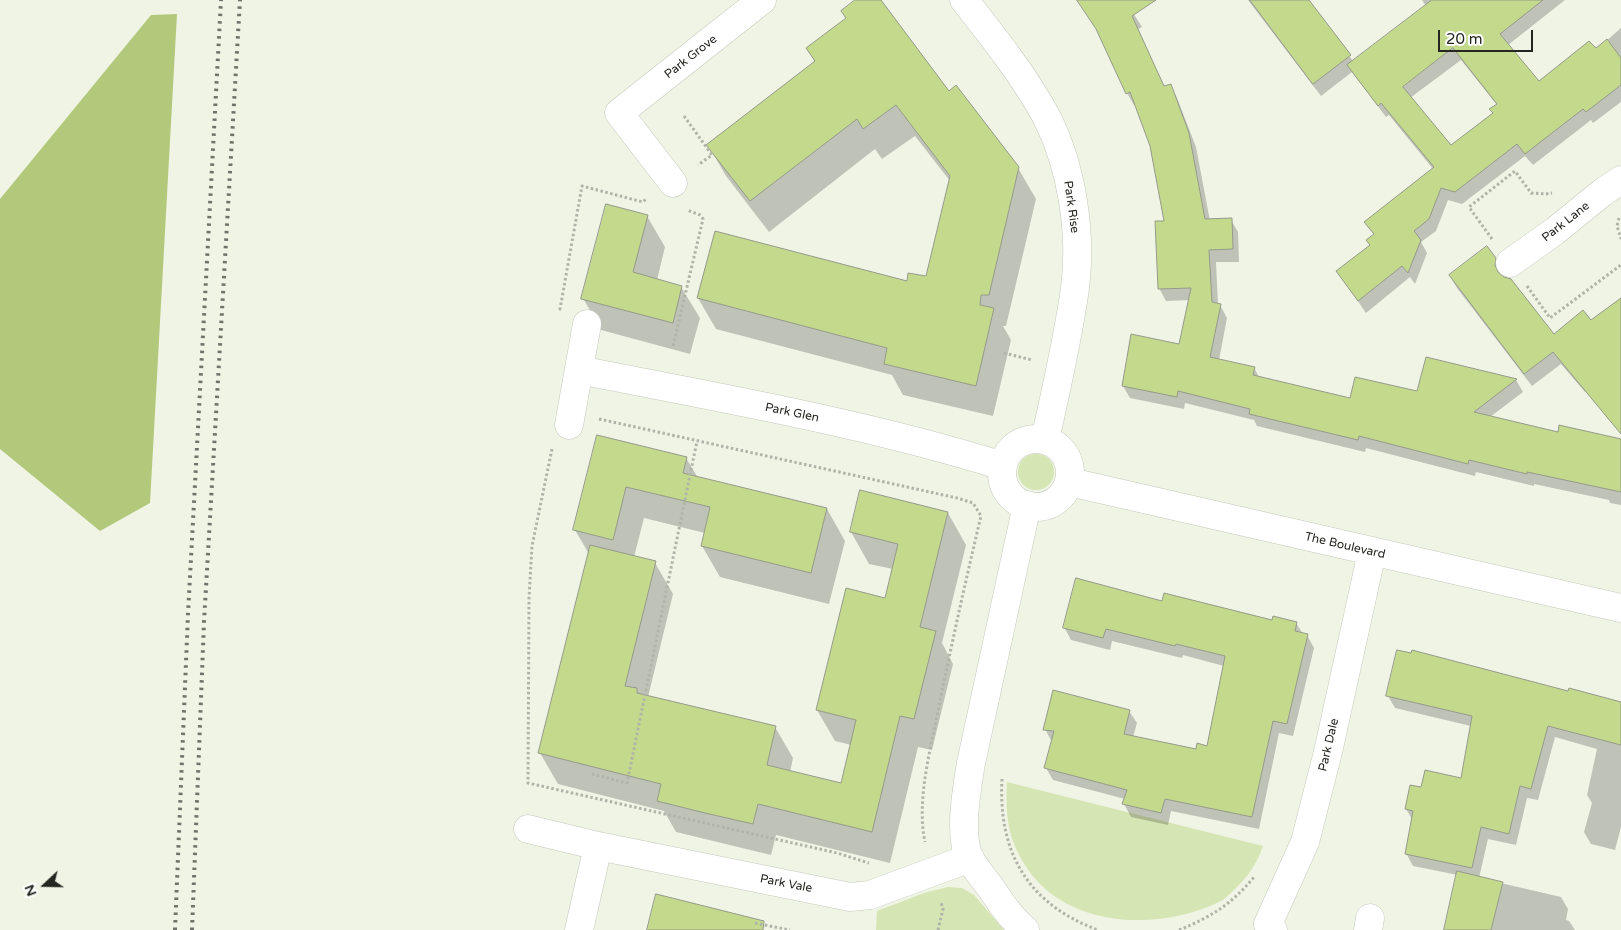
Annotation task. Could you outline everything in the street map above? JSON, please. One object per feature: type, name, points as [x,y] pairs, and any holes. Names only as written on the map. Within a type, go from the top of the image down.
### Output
[{"type":"street","name":"Park Grove","points":[[671,184],[619,113],[762,0]]},
{"type":"street","name":"Park Rise","points":[[964,0],[1032,91],[1046,118],[1062,156],[1075,215],[1075,287],[1060,373],[1045,440]]},
{"type":"street","name":"Park Lane","points":[[1510,263],[1621,180]]},
{"type":"street","points":[[568,426],[588,324]]},
{"type":"street","name":"Park Glen","points":[[579,370],[807,415],[963,454],[1003,466]]},
{"type":"street","points":[[1032,439],[1045,440],[1058,446],[1066,456],[1070,468],[1070,482],[1065,492],[1056,501],[1045,506],[1033,507],[1020,503],[1009,494],[1003,481],[1003,466],[1009,453],[1018,444],[1032,439]]},
{"type":"street","name":"The Boulevard","points":[[1070,482],[1621,608]]},
{"type":"street","points":[[1025,930],[1000,901],[970,858],[964,832],[966,796],[971,763],[1027,505]]},
{"type":"street","name":"Park Dale","points":[[1267,928],[1305,842],[1328,752],[1372,552]]},
{"type":"street","name":"Park Vale","points":[[528,829],[598,846],[850,896],[870,895],[970,858]]},
{"type":"street","points":[[579,930],[598,846]]},
{"type":"path","points":[[588,324],[560,309],[582,186],[642,202],[671,184],[712,155],[684,116]]},
{"type":"path","points":[[671,184],[684,208],[700,215],[703,219],[673,346]]},
{"type":"path","points":[[1621,213],[1618,226],[1621,239]]},
{"type":"path","points":[[1004,353],[1034,360]]},
{"type":"path","points":[[877,865],[837,853],[528,783],[529,598],[532,546],[558,423],[576,427],[582,415],[973,503],[981,516],[959,606],[928,761],[923,799],[924,834],[927,849]]},
{"type":"path","points":[[592,774],[627,783],[697,441]]},
{"type":"path","points":[[1002,779],[1001,801],[1006,837],[1024,874],[1040,894],[1060,911],[1082,924],[1098,930]]},
{"type":"path","points":[[1179,930],[1200,922],[1222,909],[1240,894],[1258,871]]},
{"type":"path","points":[[756,923],[790,930]]},
{"type":"green space","points":[[177,14],[150,503],[100,531],[0,449],[0,199],[151,15]]},
{"type":"green space","points":[[1036,454],[1048,460],[1054,472],[1048,484],[1036,490],[1024,484],[1018,472],[1024,460]]},
{"type":"green space","points":[[1007,782],[1263,846],[1252,869],[1236,888],[1223,900],[1200,910],[1149,920],[1122,919],[1096,915],[1072,906],[1050,893],[1032,875],[1022,861],[1011,835],[1008,822]]},
{"type":"green space","points":[[948,887],[962,888],[974,895],[1004,930],[876,930],[877,911],[924,893]]},
{"type":"building","points":[[855,0],[881,0],[949,91],[956,85],[1019,167],[989,295],[981,295],[980,305],[994,308],[976,386],[884,364],[887,348],[697,298],[715,231],[907,281],[908,273],[926,276],[950,176],[896,105],[863,129],[857,119],[750,201],[706,145],[815,61],[806,48],[846,18],[841,11]]},
{"type":"building","points":[[1077,0],[1156,0],[1132,16],[1164,86],[1171,84],[1189,133],[1205,219],[1232,218],[1233,249],[1209,250],[1212,302],[1221,304],[1210,357],[1255,367],[1253,375],[1350,398],[1355,377],[1417,391],[1426,357],[1517,379],[1474,412],[1558,432],[1559,425],[1621,439],[1621,492],[1527,472],[1527,474],[1469,460],[1468,464],[1359,436],[1358,440],[1249,414],[1250,409],[1178,391],[1177,397],[1122,386],[1131,334],[1179,344],[1191,288],[1158,289],[1155,221],[1164,221],[1150,146],[1130,92],[1126,94],[1096,29]]},
{"type":"building","points":[[1250,0],[1309,0],[1351,55],[1313,84]]},
{"type":"building","points":[[1432,0],[1543,0],[1500,34],[1539,81],[1589,41],[1596,48],[1607,39],[1621,58],[1621,85],[1586,112],[1583,109],[1525,154],[1517,144],[1455,192],[1441,188],[1429,219],[1414,231],[1421,240],[1408,273],[1402,266],[1358,301],[1336,271],[1370,245],[1366,240],[1374,234],[1364,222],[1434,167],[1381,103],[1378,106],[1347,65]],"holes":[[[1453,48],[1497,104],[1489,109],[1493,113],[1451,145],[1403,87]]]},
{"type":"building","points":[[606,204],[648,215],[633,272],[682,286],[673,323],[581,299]]},
{"type":"building","points":[[1487,246],[1496,258],[1495,265],[1498,272],[1504,277],[1511,279],[1554,334],[1583,310],[1591,320],[1621,298],[1621,434],[1553,352],[1524,374],[1449,275]]},
{"type":"building","points":[[597,435],[687,457],[683,473],[827,508],[811,573],[701,546],[710,507],[626,487],[613,540],[573,530]]},
{"type":"building","points":[[860,490],[948,512],[920,627],[936,631],[914,719],[900,716],[872,832],[758,804],[753,824],[705,813],[657,801],[661,784],[538,753],[590,545],[656,561],[625,686],[637,688],[637,693],[776,726],[767,765],[841,783],[856,720],[816,710],[846,588],[885,598],[898,544],[850,532]]},
{"type":"building","points":[[1076,578],[1162,601],[1164,593],[1272,620],[1273,616],[1297,622],[1295,631],[1308,634],[1287,724],[1273,721],[1252,817],[1165,799],[1161,813],[1122,804],[1127,790],[1044,768],[1054,731],[1043,730],[1053,690],[1130,710],[1124,734],[1196,749],[1197,743],[1207,746],[1225,656],[1106,629],[1103,638],[1063,628]]},
{"type":"building","points":[[1397,650],[1411,653],[1412,650],[1568,691],[1569,688],[1621,702],[1621,745],[1548,726],[1531,789],[1520,786],[1509,834],[1481,827],[1472,868],[1405,854],[1413,811],[1405,809],[1410,785],[1421,787],[1425,770],[1461,778],[1472,716],[1386,696]]},
{"type":"building","points":[[1457,871],[1503,882],[1491,930],[1444,930]]},
{"type":"building","points":[[656,894],[764,921],[763,930],[647,930]]},
{"type":"railway","points":[[175,930],[188,614],[221,0]]},
{"type":"railway","points":[[192,930],[204,622],[240,0]]}]
